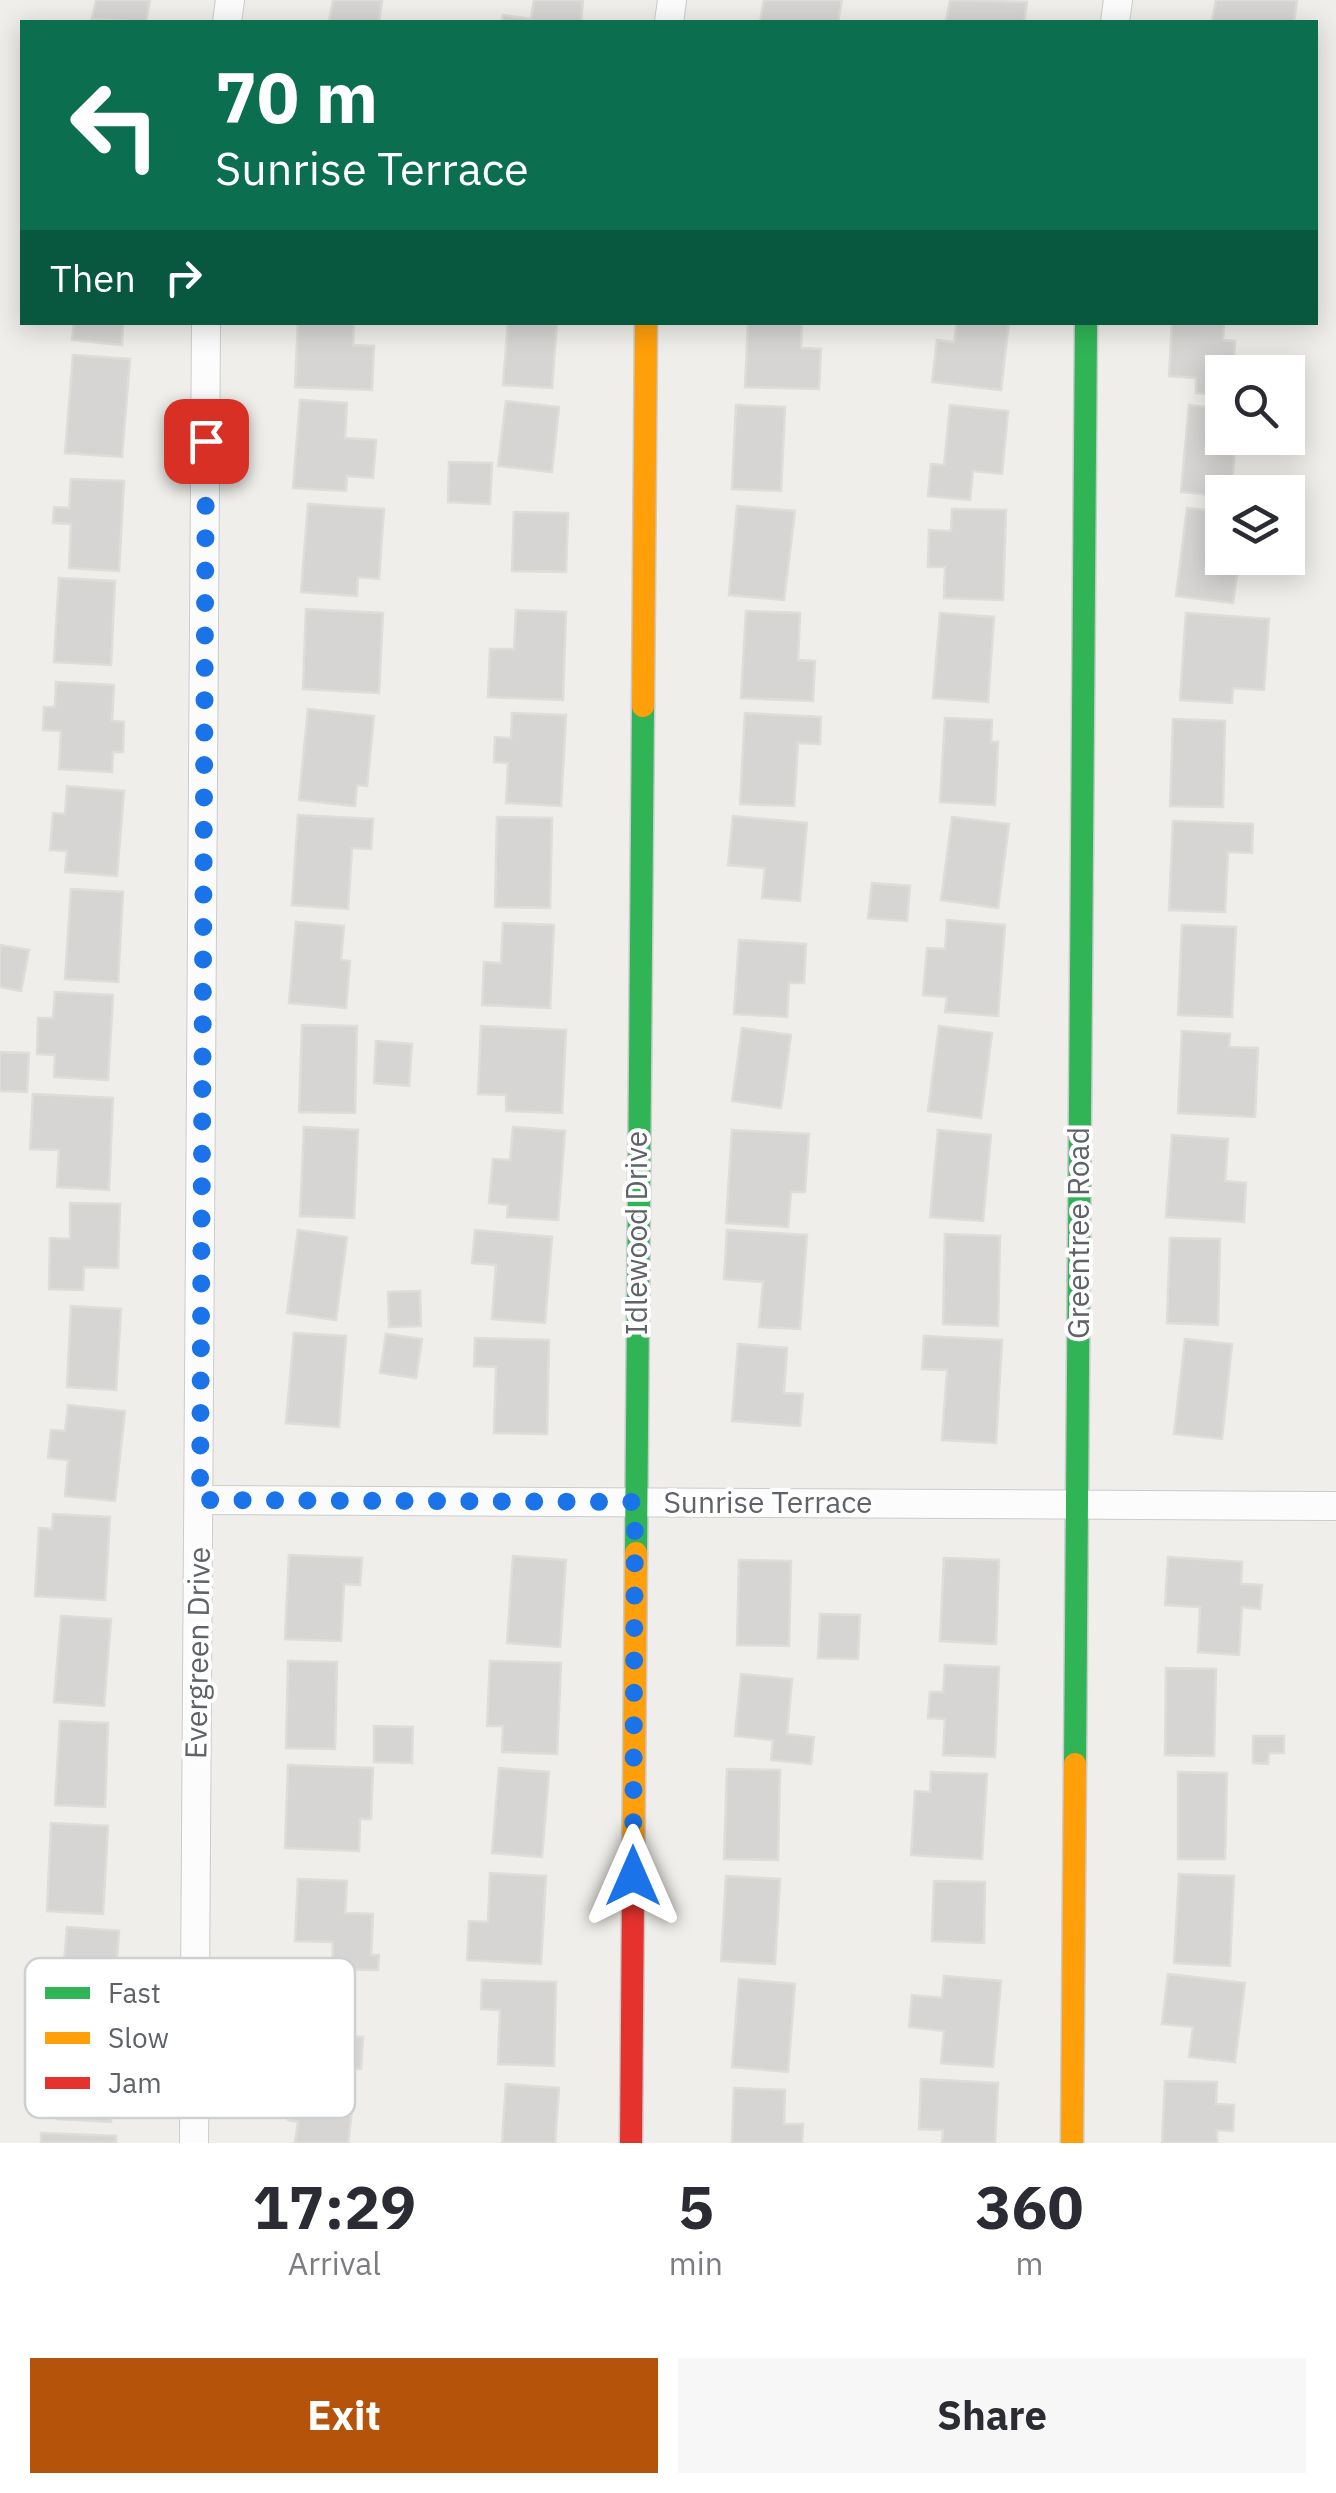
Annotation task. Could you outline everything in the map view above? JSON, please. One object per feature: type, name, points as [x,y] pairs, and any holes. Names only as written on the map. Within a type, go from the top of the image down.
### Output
[{"type":"street","name":"Evergreen Drive","points":[[196,1958],[206,325]]},
{"type":"street","name":"Idlewood Drive","points":[[631,2143],[646,325]]},
{"type":"street","name":"Greentree Road","points":[[1072,2143],[1086,325]]},
{"type":"street","name":"Sunrise Terrace","points":[[200,1500],[1336,1506]]},
{"type":"street","name":"Evergreen Drive","points":[[194,2118],[194,2143]]},
{"type":"building","points":[[96,0],[150,0],[146,20],[92,19]]},
{"type":"building","points":[[333,0],[382,0],[379,20],[329,20]]},
{"type":"building","points":[[534,0],[583,0],[581,20],[502,20],[503,15],[531,19]]},
{"type":"building","points":[[764,0],[842,0],[838,20],[760,20]]},
{"type":"building","points":[[950,0],[1027,2],[1024,20],[946,20]]},
{"type":"building","points":[[1216,0],[1297,0],[1294,20],[1212,20]]},
{"type":"building","points":[[74,325],[123,325],[122,345],[72,340]]},
{"type":"building","points":[[298,325],[354,325],[353,345],[374,346],[372,390],[295,387]]},
{"type":"building","points":[[508,325],[557,325],[552,388],[503,385]]},
{"type":"building","points":[[748,325],[802,325],[801,348],[821,349],[819,389],[745,387]]},
{"type":"building","points":[[957,325],[1009,325],[1001,390],[932,382],[937,340],[954,342]]},
{"type":"building","points":[[1172,325],[1224,325],[1223,340],[1235,341],[1234,355],[1205,355],[1205,394],[1196,393],[1196,378],[1169,376]]},
{"type":"building","points":[[73,355],[130,359],[122,457],[65,453]]},
{"type":"building","points":[[300,400],[347,403],[345,438],[376,440],[373,478],[347,476],[346,491],[293,488]]},
{"type":"building","points":[[506,401],[559,407],[552,472],[498,466]]},
{"type":"building","points":[[736,405],[785,407],[781,491],[732,489]]},
{"type":"building","points":[[950,405],[1008,411],[1002,474],[973,471],[970,500],[928,496],[931,464],[944,465]]},
{"type":"building","points":[[1189,405],[1205,407],[1205,455],[1234,455],[1233,475],[1205,475],[1205,494],[1181,492]]},
{"type":"building","points":[[449,462],[492,463],[490,504],[448,502]]},
{"type":"building","points":[[71,479],[124,481],[119,571],[69,568],[71,524],[53,523],[54,507],[69,508]]},
{"type":"building","points":[[308,504],[384,509],[379,579],[358,577],[357,596],[301,592]]},
{"type":"building","points":[[737,506],[795,511],[784,600],[729,595]]},
{"type":"building","points":[[1187,508],[1205,510],[1205,575],[1237,575],[1233,603],[1176,596]]},
{"type":"building","points":[[952,509],[1006,510],[1003,600],[944,598],[945,567],[928,567],[929,530],[951,531]]},
{"type":"building","points":[[514,512],[568,513],[566,572],[512,571]]},
{"type":"building","points":[[59,578],[115,581],[111,665],[54,662]]},
{"type":"building","points":[[306,609],[383,613],[379,693],[303,689]]},
{"type":"building","points":[[516,610],[566,612],[563,700],[488,697],[490,649],[514,649]]},
{"type":"building","points":[[746,611],[800,613],[798,660],[815,661],[813,701],[741,698]]},
{"type":"building","points":[[940,613],[994,617],[988,702],[933,698]]},
{"type":"building","points":[[1186,613],[1269,619],[1264,690],[1233,688],[1232,703],[1180,700]]},
{"type":"building","points":[[56,682],[114,685],[112,721],[124,722],[123,752],[113,752],[112,772],[59,769],[61,731],[43,730],[44,707],[55,707]]},
{"type":"building","points":[[308,709],[374,716],[367,786],[357,785],[355,806],[299,800]]},
{"type":"building","points":[[512,713],[566,715],[561,806],[506,803],[508,763],[494,762],[495,737],[511,738]]},
{"type":"building","points":[[745,713],[821,717],[820,744],[798,743],[794,806],[740,804]]},
{"type":"building","points":[[945,718],[992,720],[991,742],[998,742],[995,805],[940,802]]},
{"type":"building","points":[[1173,719],[1225,721],[1223,807],[1170,806]]},
{"type":"building","points":[[67,786],[124,791],[117,876],[65,872],[67,851],[50,850],[53,813],[65,814]]},
{"type":"building","points":[[298,815],[373,819],[371,849],[352,848],[348,909],[292,905]]},
{"type":"building","points":[[733,816],[807,823],[800,901],[762,898],[765,868],[728,865]]},
{"type":"building","points":[[497,817],[552,818],[550,908],[495,907]]},
{"type":"building","points":[[952,817],[1009,824],[998,908],[941,900]]},
{"type":"building","points":[[1173,821],[1253,824],[1252,853],[1228,852],[1225,912],[1169,910]]},
{"type":"building","points":[[872,883],[910,886],[907,921],[868,918]]},
{"type":"building","points":[[71,889],[123,892],[118,982],[65,979]]},
{"type":"building","points":[[947,920],[1005,925],[998,1016],[945,1012],[947,997],[923,995],[927,948],[945,949]]},
{"type":"building","points":[[296,922],[344,926],[341,960],[350,961],[346,1008],[289,1003]]},
{"type":"building","points":[[503,923],[554,925],[550,1008],[482,1005],[484,962],[501,963]]},
{"type":"building","points":[[1182,925],[1236,927],[1232,1017],[1178,1015]]},
{"type":"building","points":[[739,940],[806,944],[804,983],[789,983],[787,1017],[734,1014]]},
{"type":"building","points":[[0,945],[29,950],[21,991],[0,987]]},
{"type":"building","points":[[55,992],[113,995],[108,1080],[54,1077],[55,1055],[37,1054],[38,1018],[53,1018]]},
{"type":"building","points":[[302,1025],[357,1026],[355,1113],[299,1112]]},
{"type":"building","points":[[481,1026],[566,1030],[562,1113],[506,1111],[506,1095],[478,1094]]},
{"type":"building","points":[[939,1026],[992,1033],[981,1118],[928,1111]]},
{"type":"building","points":[[742,1028],[791,1035],[781,1108],[732,1101]]},
{"type":"building","points":[[1182,1031],[1230,1034],[1229,1047],[1258,1048],[1255,1117],[1178,1113]]},
{"type":"building","points":[[376,1041],[412,1044],[409,1086],[374,1083]]},
{"type":"building","points":[[0,1052],[29,1053],[27,1092],[0,1091]]},
{"type":"building","points":[[33,1094],[113,1098],[109,1190],[57,1187],[59,1150],[30,1149]]},
{"type":"building","points":[[304,1127],[358,1130],[354,1218],[300,1216]]},
{"type":"building","points":[[513,1127],[565,1131],[558,1220],[507,1217],[508,1205],[489,1203],[493,1159],[510,1160]]},
{"type":"building","points":[[732,1130],[809,1134],[805,1192],[791,1192],[788,1227],[726,1223]]},
{"type":"building","points":[[938,1130],[991,1135],[983,1221],[930,1217]]},
{"type":"building","points":[[1172,1135],[1228,1139],[1225,1181],[1246,1183],[1244,1222],[1166,1217]]},
{"type":"building","points":[[70,1203],[120,1204],[118,1268],[84,1267],[83,1290],[49,1289],[50,1238],[70,1239]]},
{"type":"building","points":[[298,1230],[347,1237],[336,1320],[287,1313]]},
{"type":"building","points":[[475,1230],[552,1237],[545,1323],[492,1319],[496,1265],[472,1263]]},
{"type":"building","points":[[727,1230],[807,1235],[800,1329],[759,1327],[763,1282],[724,1279]]},
{"type":"building","points":[[945,1234],[1000,1236],[998,1326],[943,1324]]},
{"type":"building","points":[[1170,1238],[1220,1239],[1218,1325],[1167,1323]]},
{"type":"building","points":[[420,1291],[421,1326],[389,1327],[388,1292]]},
{"type":"building","points":[[71,1306],[121,1309],[116,1390],[67,1387]]},
{"type":"building","points":[[294,1333],[346,1336],[339,1427],[286,1423]]},
{"type":"building","points":[[386,1334],[422,1339],[416,1378],[380,1373]]},
{"type":"building","points":[[924,1336],[1002,1340],[996,1443],[942,1440],[947,1370],[922,1369]]},
{"type":"building","points":[[475,1338],[549,1340],[547,1434],[494,1433],[496,1367],[474,1366]]},
{"type":"building","points":[[1185,1339],[1232,1344],[1222,1439],[1174,1434]]},
{"type":"building","points":[[738,1344],[787,1348],[784,1393],[803,1394],[800,1426],[732,1421]]},
{"type":"building","points":[[68,1405],[125,1411],[115,1501],[65,1496],[68,1460],[48,1458],[51,1430],[65,1431]]},
{"type":"building","points":[[53,1514],[110,1517],[105,1600],[35,1596],[39,1528],[52,1529]]},
{"type":"building","points":[[289,1555],[362,1558],[360,1585],[344,1584],[341,1641],[285,1639]]},
{"type":"building","points":[[513,1556],[566,1560],[560,1647],[507,1643]]},
{"type":"building","points":[[1168,1557],[1242,1562],[1241,1584],[1262,1585],[1260,1609],[1242,1607],[1239,1655],[1198,1652],[1200,1607],[1165,1605]]},
{"type":"building","points":[[944,1558],[999,1560],[996,1644],[940,1641]]},
{"type":"building","points":[[739,1560],[791,1561],[789,1646],[737,1645]]},
{"type":"building","points":[[820,1614],[860,1615],[858,1659],[818,1658]]},
{"type":"building","points":[[61,1616],[111,1619],[104,1706],[54,1702]]},
{"type":"building","points":[[288,1661],[337,1662],[335,1749],[286,1748]]},
{"type":"building","points":[[490,1661],[561,1663],[557,1754],[502,1752],[503,1726],[487,1726]]},
{"type":"building","points":[[945,1665],[999,1667],[995,1757],[943,1755],[945,1719],[928,1718],[930,1692],[943,1692]]},
{"type":"building","points":[[1166,1668],[1216,1669],[1214,1756],[1165,1755]]},
{"type":"building","points":[[741,1674],[792,1679],[787,1734],[814,1737],[811,1764],[771,1760],[773,1740],[735,1736]]},
{"type":"building","points":[[60,1721],[108,1723],[105,1807],[55,1805]]},
{"type":"building","points":[[374,1726],[413,1727],[412,1763],[374,1762]]},
{"type":"building","points":[[1253,1736],[1284,1736],[1284,1753],[1269,1753],[1268,1764],[1253,1763]]},
{"type":"building","points":[[288,1765],[373,1768],[371,1819],[360,1819],[359,1851],[285,1848]]},
{"type":"building","points":[[499,1768],[549,1772],[542,1857],[492,1853]]},
{"type":"building","points":[[727,1769],[780,1770],[778,1860],[724,1859]]},
{"type":"building","points":[[931,1772],[987,1774],[982,1859],[911,1855],[915,1791],[930,1792]]},
{"type":"building","points":[[1178,1772],[1227,1773],[1225,1859],[1178,1859]]},
{"type":"building","points":[[51,1823],[108,1826],[103,1914],[47,1911]]},
{"type":"building","points":[[490,1873],[546,1876],[541,1964],[467,1960],[469,1921],[488,1922]]},
{"type":"building","points":[[1179,1874],[1234,1876],[1230,1966],[1174,1963]]},
{"type":"building","points":[[726,1876],[780,1879],[775,1964],[721,1961]]},
{"type":"building","points":[[298,1879],[347,1881],[345,1913],[373,1914],[371,1955],[379,1955],[378,1970],[355,1970],[355,1958],[332,1958],[333,1942],[295,1941]]},
{"type":"building","points":[[934,1881],[985,1882],[984,1943],[932,1941]]},
{"type":"building","points":[[67,1927],[119,1931],[117,1958],[64,1958]]},
{"type":"building","points":[[1168,1974],[1245,1983],[1235,2062],[1189,2057],[1193,2027],[1162,2024]]},
{"type":"building","points":[[944,1976],[1001,1981],[993,2067],[941,2063],[944,2031],[909,2027],[912,1995],[942,1998]]},
{"type":"building","points":[[739,1979],[795,1984],[788,2072],[732,2067]]},
{"type":"building","points":[[482,1980],[556,1982],[554,2066],[498,2064],[500,2010],[481,2009]]},
{"type":"building","points":[[355,2037],[363,2037],[361,2069],[355,2069]]},
{"type":"building","points":[[921,2079],[998,2083],[995,2143],[942,2143],[943,2130],[919,2129]]},
{"type":"building","points":[[1165,2081],[1217,2082],[1216,2104],[1234,2105],[1233,2131],[1217,2130],[1217,2143],[1162,2143]]},
{"type":"building","points":[[506,2084],[559,2088],[555,2143],[502,2143]]},
{"type":"building","points":[[734,2088],[785,2090],[784,2124],[803,2124],[802,2143],[732,2143]]},
{"type":"building","points":[[57,2118],[111,2118],[111,2122]]},
{"type":"building","points":[[351,2118],[348,2143],[295,2143],[298,2122],[288,2120]]},
{"type":"building","points":[[41,2133],[116,2136],[116,2143],[41,2143]]},
{"type":"traffic: fast","points":[[1075,1764],[1086,325]]},
{"type":"traffic: fast","points":[[636,1553],[643,706]]},
{"type":"traffic: slow","points":[[643,706],[646,325]]},
{"type":"traffic: slow","points":[[633,1896],[636,1553]]},
{"type":"traffic: slow","points":[[1072,2143],[1075,1764]]},
{"type":"traffic: jam","points":[[631,2143],[633,1896]]},
{"type":"route","points":[[206,441],[200,1500],[635,1502],[633,1876]]}]
